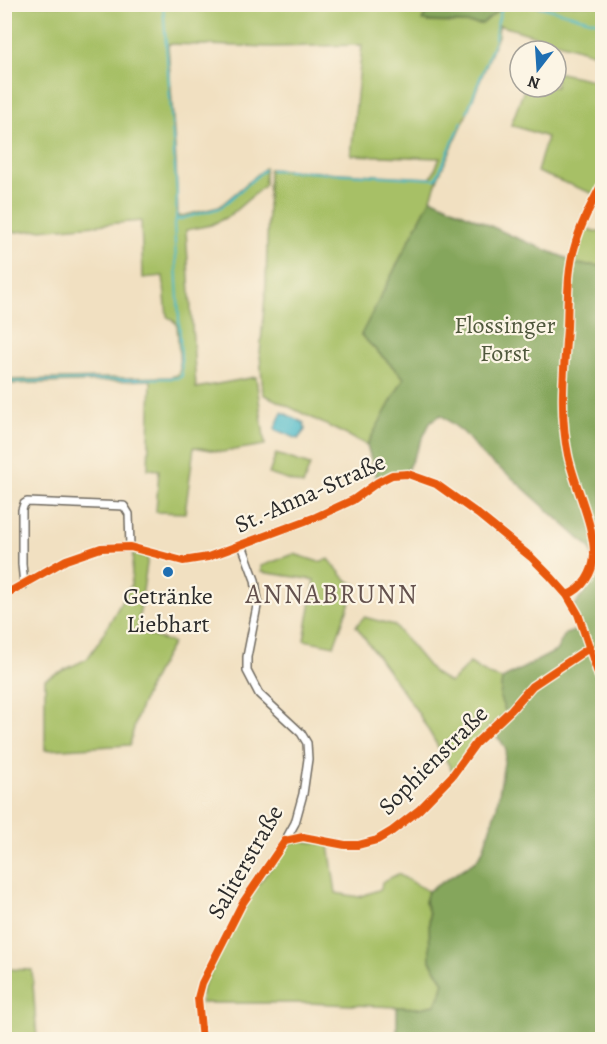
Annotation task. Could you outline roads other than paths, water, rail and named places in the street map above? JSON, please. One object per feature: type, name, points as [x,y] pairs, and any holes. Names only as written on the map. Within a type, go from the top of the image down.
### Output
[{"type":"street","points":[[567,595],[576,591],[585,582],[594,556],[592,536],[570,467],[563,425],[569,286],[575,243],[582,224],[603,184]]},
{"type":"street","name":"St.-Anna-Straße","points":[[4,595],[78,555],[109,547],[130,547],[183,561],[208,557],[316,517],[353,500],[392,475],[408,474],[436,484],[478,514],[532,558],[567,595],[578,614],[603,685]]},
{"type":"street","points":[[24,585],[21,564],[22,510],[27,502],[124,506],[129,514],[130,547]]},
{"type":"street","name":"Saliterstraße","points":[[202,1040],[198,998],[202,983],[242,904],[295,823],[307,768],[307,743],[297,728],[259,694],[247,671],[247,657],[258,601],[255,580],[242,545]]},
{"type":"street","name":"Sophienstraße","points":[[285,841],[303,837],[345,845],[358,845],[377,840],[392,831],[419,810],[452,776],[476,743],[511,710],[532,686],[589,648]]},
{"type":"street","points":[[295,823],[303,837]]},
{"type":"water","points":[[282,412],[304,423],[305,430],[298,439],[276,430]]},
{"type":"waterway","points":[[4,382],[178,378],[182,376],[174,223],[177,195],[163,4]]},
{"type":"waterway","points":[[467,112],[495,40],[503,4]]},
{"type":"waterway","points":[[530,4],[602,23]]},
{"type":"waterway","points":[[271,170],[436,179],[462,122]]},
{"type":"waterway","points":[[177,220],[220,208],[264,170]]},
{"type":"place","name":"Getränke Liebhart","points":[[168,572]]},
{"type":"district","name":"ANNABRUNN","points":[[332,594]]},
{"type":"park label","name":"Flossinger Forst","points":[[505,339]]}]
